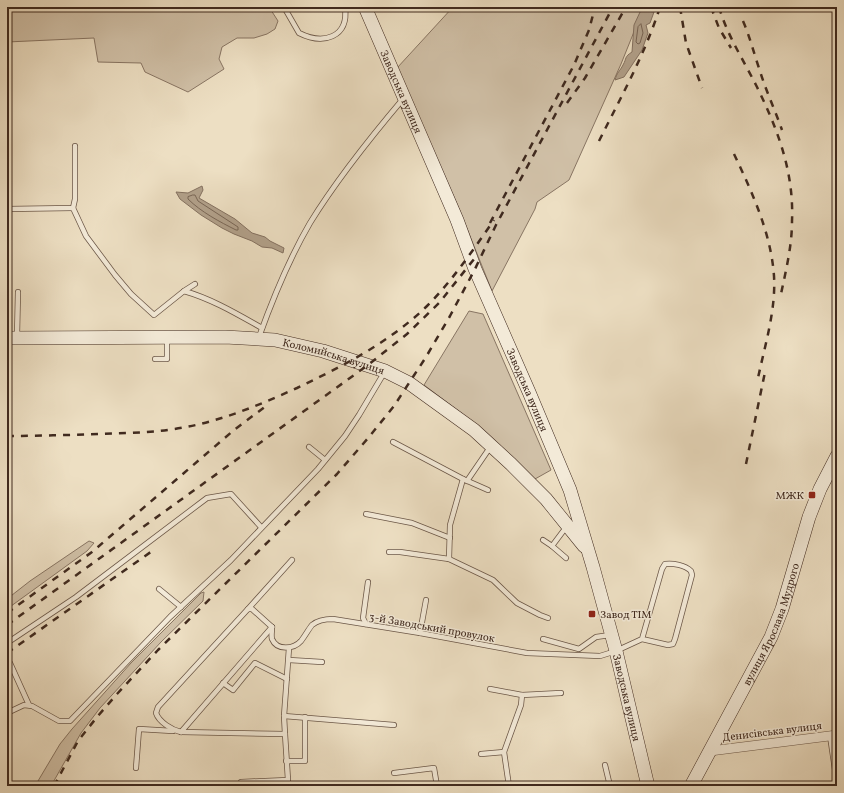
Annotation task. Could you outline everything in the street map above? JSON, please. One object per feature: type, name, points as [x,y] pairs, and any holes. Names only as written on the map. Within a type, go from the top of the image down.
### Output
[{"type":"main road","name":"Заводська вулиця","points":[[365,7],[457,220],[475,269],[530,392],[570,490],[589,552],[616,651],[647,786]]},
{"type":"main road","name":"Коломийська вулиця","points":[[12,338],[225,337],[260,333],[275,340],[323,351],[385,371],[409,383],[474,430],[546,499],[589,552]]},
{"type":"main road","name":"вулиця Ярослава Мудрого","points":[[691,786],[771,637],[782,609],[809,517],[820,489],[837,456]]},
{"type":"main road","points":[[546,499],[560,503],[566,499],[570,490]]},
{"type":"street","name":"Денисівська вулиця","points":[[710,751],[833,736]]},
{"type":"lane","points":[[284,7],[299,33],[309,37],[322,39],[334,36],[340,31],[345,20],[345,7]]},
{"type":"lane","points":[[184,291],[230,310],[260,333],[271,302],[289,262],[310,223],[346,170],[404,97]]},
{"type":"lane","points":[[75,146],[75,199],[73,208],[86,236],[114,275],[131,294],[154,315],[195,284]]},
{"type":"lane","points":[[7,209],[73,208]]},
{"type":"lane","points":[[12,338],[18,292]]},
{"type":"lane","points":[[155,359],[168,359],[167,337]]},
{"type":"lane","points":[[7,713],[24,705],[32,706],[59,721],[70,722],[181,607],[231,560],[325,460],[360,415],[385,371]]},
{"type":"lane","points":[[393,442],[465,480],[488,490]]},
{"type":"lane","points":[[449,559],[450,525],[465,480],[491,446]]},
{"type":"lane","points":[[309,447],[325,460]]},
{"type":"lane","points":[[7,644],[76,597],[207,498],[231,494],[261,527]]},
{"type":"lane","points":[[366,514],[412,523],[450,538]]},
{"type":"lane","points":[[552,546],[568,525]]},
{"type":"lane","points":[[543,540],[566,558]]},
{"type":"lane","points":[[389,552],[400,552],[449,559],[493,580],[517,603],[548,618]]},
{"type":"lane","points":[[174,730],[157,716],[156,713],[158,707],[292,560]]},
{"type":"lane","points":[[670,563],[688,568],[692,575],[673,644],[668,645],[642,639],[662,568],[665,564],[670,563]]},
{"type":"lane","points":[[366,624],[363,618],[368,582]]},
{"type":"lane","points":[[159,589],[181,607]]},
{"type":"lane","points":[[420,633],[426,600]]},
{"type":"lane","points":[[241,782],[288,780],[284,716],[289,648],[280,647],[275,644],[272,638],[272,627],[252,609],[248,609]]},
{"type":"lane","name":"3-й Заводський провулок","points":[[289,648],[300,642],[313,624],[323,619],[366,624],[527,653],[600,656],[616,651],[642,639]]},
{"type":"lane","points":[[181,732],[272,627]]},
{"type":"lane","points":[[543,639],[579,649],[596,637],[611,635]]},
{"type":"lane","points":[[289,660],[322,662]]},
{"type":"lane","points":[[10,663],[29,706]]},
{"type":"lane","points":[[223,683],[233,690],[255,663],[287,679]]},
{"type":"lane","points":[[490,689],[522,695],[561,693]]},
{"type":"lane","points":[[509,786],[504,752],[521,705],[522,695]]},
{"type":"lane","points":[[284,716],[394,725]]},
{"type":"lane","points":[[286,761],[305,761],[305,718]]},
{"type":"lane","points":[[136,768],[138,729],[174,730],[181,732],[285,734]]},
{"type":"lane","points":[[833,736],[837,783]]},
{"type":"lane","points":[[481,754],[504,752]]},
{"type":"lane","points":[[605,765],[610,786]]},
{"type":"lane","points":[[394,773],[434,768],[437,786]]},
{"type":"shaded area","points":[[7,7],[269,7],[278,21],[275,29],[267,34],[254,38],[237,38],[222,47],[219,59],[224,69],[188,92],[145,72],[141,63],[98,62],[94,38],[7,42]]},
{"type":"shaded area","points":[[453,7],[644,7],[621,64],[569,180],[537,202],[535,209],[492,291],[460,211],[397,68]]},
{"type":"shaded area","points":[[469,311],[483,314],[551,470],[535,479],[485,431],[424,385]]},
{"type":"shaded area","points":[[89,541],[94,543],[87,551],[7,609],[7,599],[30,581]]},
{"type":"shaded area","points":[[204,592],[203,601],[161,642],[100,708],[81,733],[51,786],[35,786],[60,744],[72,729],[131,663],[201,593]]},
{"type":"water","points":[[641,10],[654,12],[650,23],[646,25],[648,33],[642,50],[624,77],[615,80],[627,56],[632,52],[634,25]]},
{"type":"water","points":[[202,186],[203,190],[199,198],[235,219],[252,233],[265,237],[284,248],[283,253],[272,248],[262,247],[222,228],[201,215],[180,199],[176,192],[188,193]]},
{"type":"railway","points":[[490,223],[574,65],[589,30],[595,7]]},
{"type":"railway","points":[[54,786],[78,741],[117,694],[158,650],[337,474],[394,406],[426,357],[450,316],[496,225],[613,7]]},
{"type":"railway","points":[[567,103],[585,78],[626,7]]},
{"type":"railway","points":[[599,141],[640,58],[660,7]]},
{"type":"railway","points":[[680,7],[686,43],[702,88]]},
{"type":"railway","points":[[711,7],[719,28],[731,48]]},
{"type":"railway","points":[[719,7],[731,38],[772,119],[787,168],[792,203],[792,230],[781,294]]},
{"type":"railway","points":[[743,21],[782,130]]},
{"type":"railway","points":[[734,154],[760,213],[769,244],[774,276],[772,315],[758,378]]},
{"type":"railway","points":[[7,436],[126,433],[174,429],[206,423],[282,395],[349,362],[382,342],[413,319],[445,286],[494,220]]},
{"type":"railway","points":[[7,625],[368,365],[407,334],[440,302],[478,254]]},
{"type":"railway","points":[[746,464],[765,372]]},
{"type":"railway","points":[[7,613],[92,552],[234,430],[266,406]]},
{"type":"railway","points":[[7,653],[155,549]]},
{"type":"place","name":"МЖК","points":[[812,495]]},
{"type":"place","name":"Завод ТІМ","points":[[592,614]]}]
